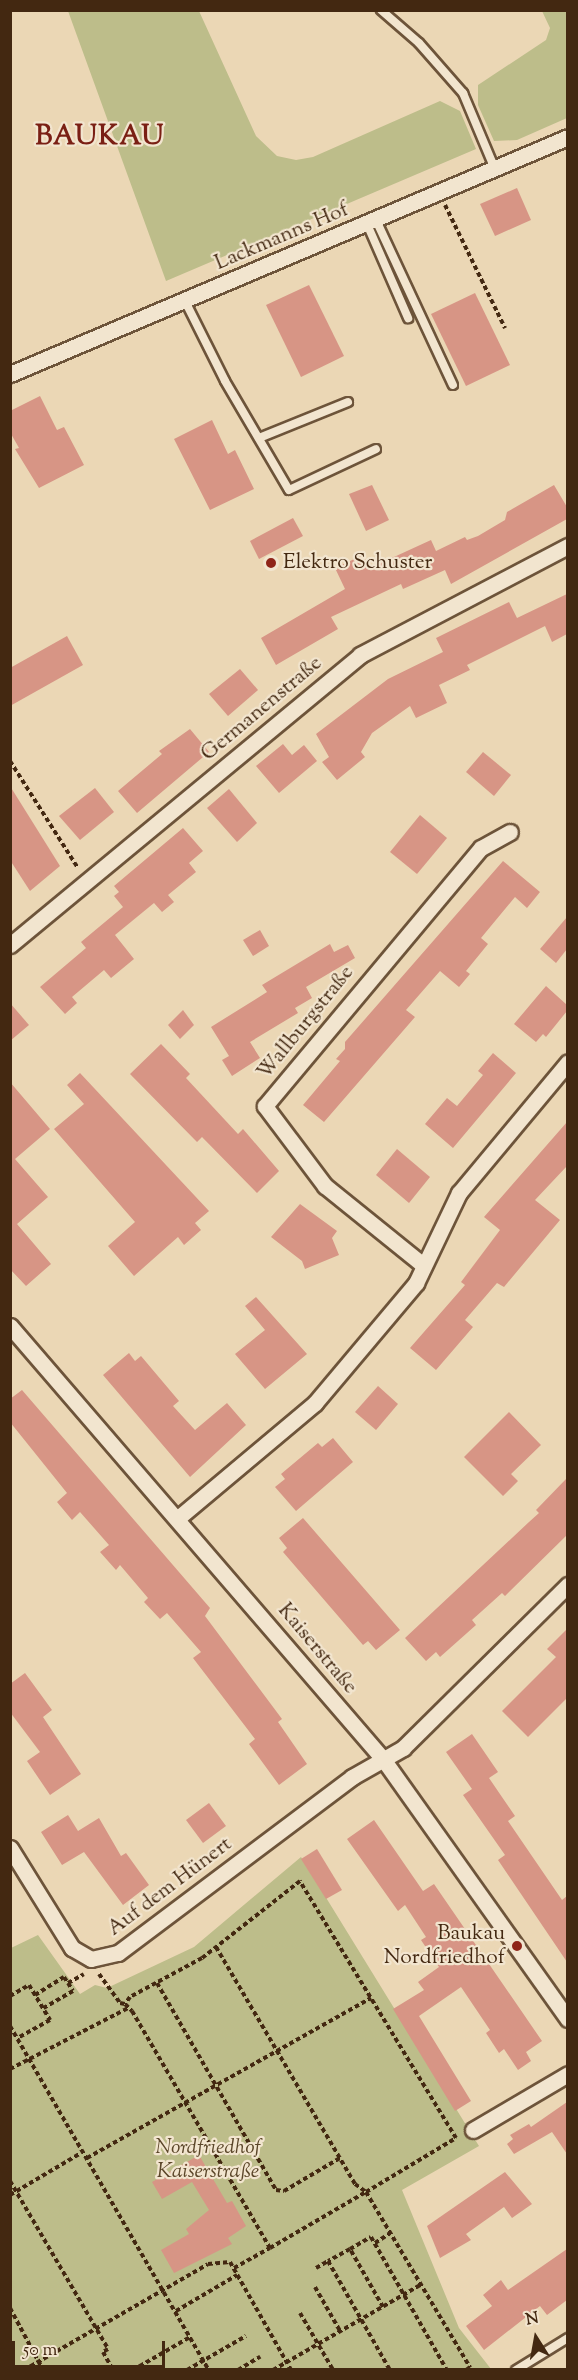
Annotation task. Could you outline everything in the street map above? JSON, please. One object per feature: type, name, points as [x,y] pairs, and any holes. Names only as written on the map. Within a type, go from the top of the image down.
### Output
[{"type":"street","name":"Lackmanns Hof","points":[[10,374],[440,193],[567,137]]},
{"type":"street","name":"Germanenstraße","points":[[10,945],[360,655],[567,546]]},
{"type":"street","name":"Wallburgstraße","points":[[423,1265],[325,1186],[265,1106],[481,848],[510,832]]},
{"type":"street","points":[[178,1518],[315,1402],[416,1283],[459,1193],[567,1062]]},
{"type":"street","name":"Kaiserstraße","points":[[10,1326],[178,1518],[383,1759],[567,2019]]},
{"type":"street","points":[[383,1759],[403,1748],[567,1585]]},
{"type":"street","name":"Auf dem Hünert","points":[[10,1848],[72,1948],[91,1959],[102,1959],[118,1953],[352,1777],[383,1759]]},
{"type":"street","points":[[473,2130],[567,2074]]},
{"type":"lane","points":[[381,10],[419,43],[463,93],[495,169]]},
{"type":"lane","points":[[371,222],[408,318]]},
{"type":"lane","points":[[371,222],[453,385]]},
{"type":"lane","points":[[185,300],[289,489],[376,449]]},
{"type":"lane","points":[[259,438],[348,402]]},
{"type":"lane","points":[[516,2370],[567,2338]]},
{"type":"path","points":[[440,193],[505,328]]},
{"type":"path","points":[[10,761],[86,882]]},
{"type":"path","points":[[10,2069],[126,2006],[130,1997],[216,1947],[300,1881],[456,2138],[234,2268]]},
{"type":"path","points":[[216,1947],[339,2158],[355,2184],[366,2192],[470,2367],[466,2370]]},
{"type":"path","points":[[90,1970],[104,1976],[120,2003],[126,2006],[186,2102],[270,2248]]},
{"type":"path","points":[[35,1995],[64,1977],[73,1991],[43,2008]]},
{"type":"path","points":[[157,1983],[276,2190],[284,2191],[339,2158]]},
{"type":"path","points":[[10,1996],[29,1985],[50,2020],[18,2038]]},
{"type":"path","points":[[87,2158],[371,1998]]},
{"type":"path","points":[[10,2026],[209,2370]]},
{"type":"path","points":[[10,2195],[81,2152]]},
{"type":"path","points":[[10,2181],[96,2328],[113,2370]]},
{"type":"path","points":[[375,2243],[390,2234]]},
{"type":"path","points":[[316,2268],[371,2236],[447,2370]]},
{"type":"path","points":[[350,2249],[383,2307]]},
{"type":"path","points":[[328,2261],[390,2370]]},
{"type":"path","points":[[24,2370],[208,2264],[230,2262],[291,2370]]},
{"type":"path","points":[[176,2311],[237,2275]]},
{"type":"path","points":[[273,2370],[420,2285]]},
{"type":"path","points":[[315,2287],[340,2331]]},
{"type":"path","points":[[10,2308],[43,2370]]},
{"type":"path","points":[[300,2313],[333,2370]]},
{"type":"path","points":[[187,2370],[246,2336]]},
{"type":"path","points":[[133,2370],[190,2337]]},
{"type":"path","points":[[238,2370],[260,2357]]},
{"type":"green space","points":[[68,11],[199,11],[256,136],[277,156],[296,160],[313,157],[440,101],[460,111],[476,149],[166,281]]},
{"type":"green space","points":[[542,11],[567,11],[567,118],[517,140],[494,141],[478,105],[478,85],[546,40],[550,28]]},
{"type":"green space","name":"Nordfriedhof Kaiserstraße","points":[[301,1857],[479,2146],[402,2190],[459,2328],[491,2369],[11,2370],[11,1948],[38,1935],[80,1994],[95,1985],[107,1988],[194,1947]]},
{"type":"building","points":[[517,188],[531,220],[495,236],[480,204]]},
{"type":"building","points":[[309,285],[344,356],[301,377],[266,305]]},
{"type":"building","points":[[475,293],[510,365],[466,386],[431,314]]},
{"type":"building","points":[[40,396],[57,430],[64,427],[84,465],[39,488],[15,449],[19,448],[10,432],[10,411]]},
{"type":"building","points":[[212,420],[228,454],[235,450],[254,489],[210,510],[174,439]]},
{"type":"building","points":[[372,485],[389,520],[366,531],[349,494]]},
{"type":"building","points":[[554,485],[567,507],[567,519],[451,584],[445,570],[403,589],[401,584],[331,617],[338,629],[276,665],[261,638],[345,589],[335,568],[363,555],[370,568],[431,540],[436,551],[465,537],[467,540],[478,536],[505,520],[507,512]]},
{"type":"building","points":[[293,518],[303,536],[259,559],[250,541]]},
{"type":"building","points":[[567,594],[567,634],[552,642],[545,626],[467,665],[470,670],[439,685],[447,703],[416,718],[410,706],[372,733],[361,752],[365,757],[337,780],[322,762],[329,757],[316,734],[388,679],[443,652],[436,638],[509,602],[517,618]]},
{"type":"building","points":[[67,636],[83,665],[10,706],[10,668]]},
{"type":"building","points":[[240,669],[258,690],[228,716],[209,694]]},
{"type":"building","points":[[190,729],[209,752],[137,813],[118,791],[162,754],[159,751]]},
{"type":"building","points":[[283,744],[292,755],[304,745],[317,761],[279,793],[256,766]]},
{"type":"building","points":[[483,752],[511,775],[494,796],[466,772]]},
{"type":"building","points":[[10,786],[60,866],[30,891],[10,860]]},
{"type":"building","points":[[95,788],[114,812],[80,840],[59,816]]},
{"type":"building","points":[[229,789],[257,823],[237,842],[207,808]]},
{"type":"building","points":[[420,815],[447,838],[417,874],[390,852]]},
{"type":"building","points":[[183,828],[203,851],[189,863],[196,872],[168,895],[174,902],[162,912],[154,903],[115,935],[134,959],[111,978],[104,970],[72,997],[77,1003],[65,1014],[40,987],[86,948],[81,942],[123,907],[114,896],[119,892],[114,886]]},
{"type":"building","points":[[503,861],[540,892],[527,908],[515,897],[481,938],[488,944],[466,971],[470,974],[459,987],[440,971],[406,1010],[415,1017],[324,1122],[303,1105],[340,1061],[336,1059],[345,1049],[345,1042]]},
{"type":"building","points":[[567,917],[567,949],[556,963],[540,949]]},
{"type":"building","points":[[260,930],[269,946],[253,956],[243,940]]},
{"type":"building","points":[[330,944],[334,952],[348,945],[355,958],[306,987],[312,998],[295,1008],[298,1013],[250,1042],[260,1058],[232,1076],[222,1060],[229,1056],[211,1027],[267,992],[262,985]]},
{"type":"building","points":[[546,986],[567,1005],[567,1011],[546,1037],[543,1034],[536,1042],[514,1024]]},
{"type":"building","points":[[10,1003],[29,1025],[10,1041]]},
{"type":"building","points":[[183,1010],[194,1025],[180,1039],[168,1025]]},
{"type":"building","points":[[161,1044],[190,1074],[186,1078],[238,1134],[243,1129],[279,1171],[257,1193],[202,1137],[197,1142],[130,1074]]},
{"type":"building","points":[[493,1053],[516,1073],[453,1148],[425,1124],[447,1098],[457,1106],[483,1075],[478,1071]]},
{"type":"building","points":[[80,1073],[209,1211],[195,1223],[201,1230],[184,1245],[178,1237],[134,1276],[108,1246],[135,1222],[54,1129],[84,1104],[67,1085]]},
{"type":"building","points":[[10,1082],[50,1129],[15,1159],[48,1197],[17,1224],[51,1264],[26,1286],[10,1269]]},
{"type":"building","points":[[567,1122],[567,1166],[535,1200],[560,1220],[504,1287],[497,1283],[465,1320],[473,1327],[436,1370],[410,1348],[465,1285],[461,1282],[500,1230],[484,1217]]},
{"type":"building","points":[[397,1149],[430,1177],[409,1203],[376,1175]]},
{"type":"building","points":[[300,1204],[337,1231],[332,1238],[339,1255],[305,1269],[302,1261],[271,1237]]},
{"type":"building","points":[[256,1297],[307,1354],[265,1389],[235,1354],[265,1330],[245,1306]]},
{"type":"building","points":[[129,1353],[135,1361],[141,1356],[179,1401],[173,1406],[195,1430],[227,1403],[246,1425],[190,1477],[103,1375]]},
{"type":"building","points":[[378,1386],[398,1404],[376,1430],[355,1412]]},
{"type":"building","points":[[22,1390],[210,1608],[205,1616],[282,1719],[278,1722],[307,1764],[279,1785],[249,1744],[255,1739],[193,1658],[201,1652],[167,1613],[160,1619],[144,1602],[148,1598],[120,1565],[116,1570],[100,1552],[109,1545],[80,1512],[72,1520],[57,1502],[67,1493],[10,1422],[10,1399]]},
{"type":"building","points":[[509,1412],[541,1445],[511,1474],[518,1481],[503,1496],[464,1457]]},
{"type":"building","points":[[333,1438],[353,1462],[296,1511],[275,1487],[285,1479],[281,1474],[318,1443],[322,1447]]},
{"type":"building","points":[[567,1478],[567,1535],[505,1596],[502,1593],[472,1620],[476,1625],[440,1657],[436,1652],[426,1661],[405,1638],[539,1513],[536,1510]]},
{"type":"building","points":[[303,1518],[400,1630],[376,1650],[368,1641],[363,1645],[283,1552],[287,1548],[279,1538]]},
{"type":"building","points":[[567,1629],[567,1698],[528,1737],[502,1711],[556,1657],[547,1649]]},
{"type":"building","points":[[25,1673],[52,1710],[43,1717],[81,1774],[50,1795],[27,1761],[40,1752],[10,1712],[10,1684]]},
{"type":"building","points":[[472,1734],[498,1772],[489,1778],[515,1816],[508,1821],[562,1900],[567,1896],[567,1962],[498,1860],[505,1855],[463,1795],[472,1789],[446,1752]]},
{"type":"building","points":[[209,1803],[226,1826],[203,1843],[186,1820]]},
{"type":"building","points":[[68,1815],[78,1831],[99,1818],[121,1856],[126,1853],[149,1885],[123,1905],[84,1852],[62,1865],[41,1832]]},
{"type":"building","points":[[374,1820],[423,1891],[434,1884],[542,2041],[526,2052],[531,2061],[518,2070],[504,2049],[499,2053],[486,2033],[490,2030],[461,1987],[419,2016],[471,2101],[455,2111],[393,2009],[424,1990],[418,1982],[439,1967],[421,1940],[426,1937],[405,1905],[398,1911],[347,1839]]},
{"type":"building","points":[[317,1849],[342,1890],[326,1899],[301,1859]]},
{"type":"building","points":[[567,2102],[567,2154],[552,2132],[514,2154],[507,2144],[513,2139],[510,2135],[529,2124],[531,2127]]},
{"type":"building","points":[[199,2155],[227,2203],[232,2201],[246,2226],[228,2238],[232,2244],[174,2273],[161,2250],[189,2234],[186,2229],[209,2210],[192,2182],[162,2199],[152,2182]]},
{"type":"building","points":[[505,2172],[532,2204],[512,2218],[504,2207],[466,2234],[471,2240],[440,2258],[427,2226]]},
{"type":"building","points":[[567,2249],[567,2300],[547,2315],[540,2306],[484,2350],[466,2326],[492,2306],[483,2295],[501,2280],[508,2290]]},
{"type":"place","name":"Elektro Schuster","points":[[271,563]]},
{"type":"place","name":"Baukau Nordfriedhof","points":[[517,1946]]},
{"type":"district","name":"BAUKAU","points":[[100,138]]}]
